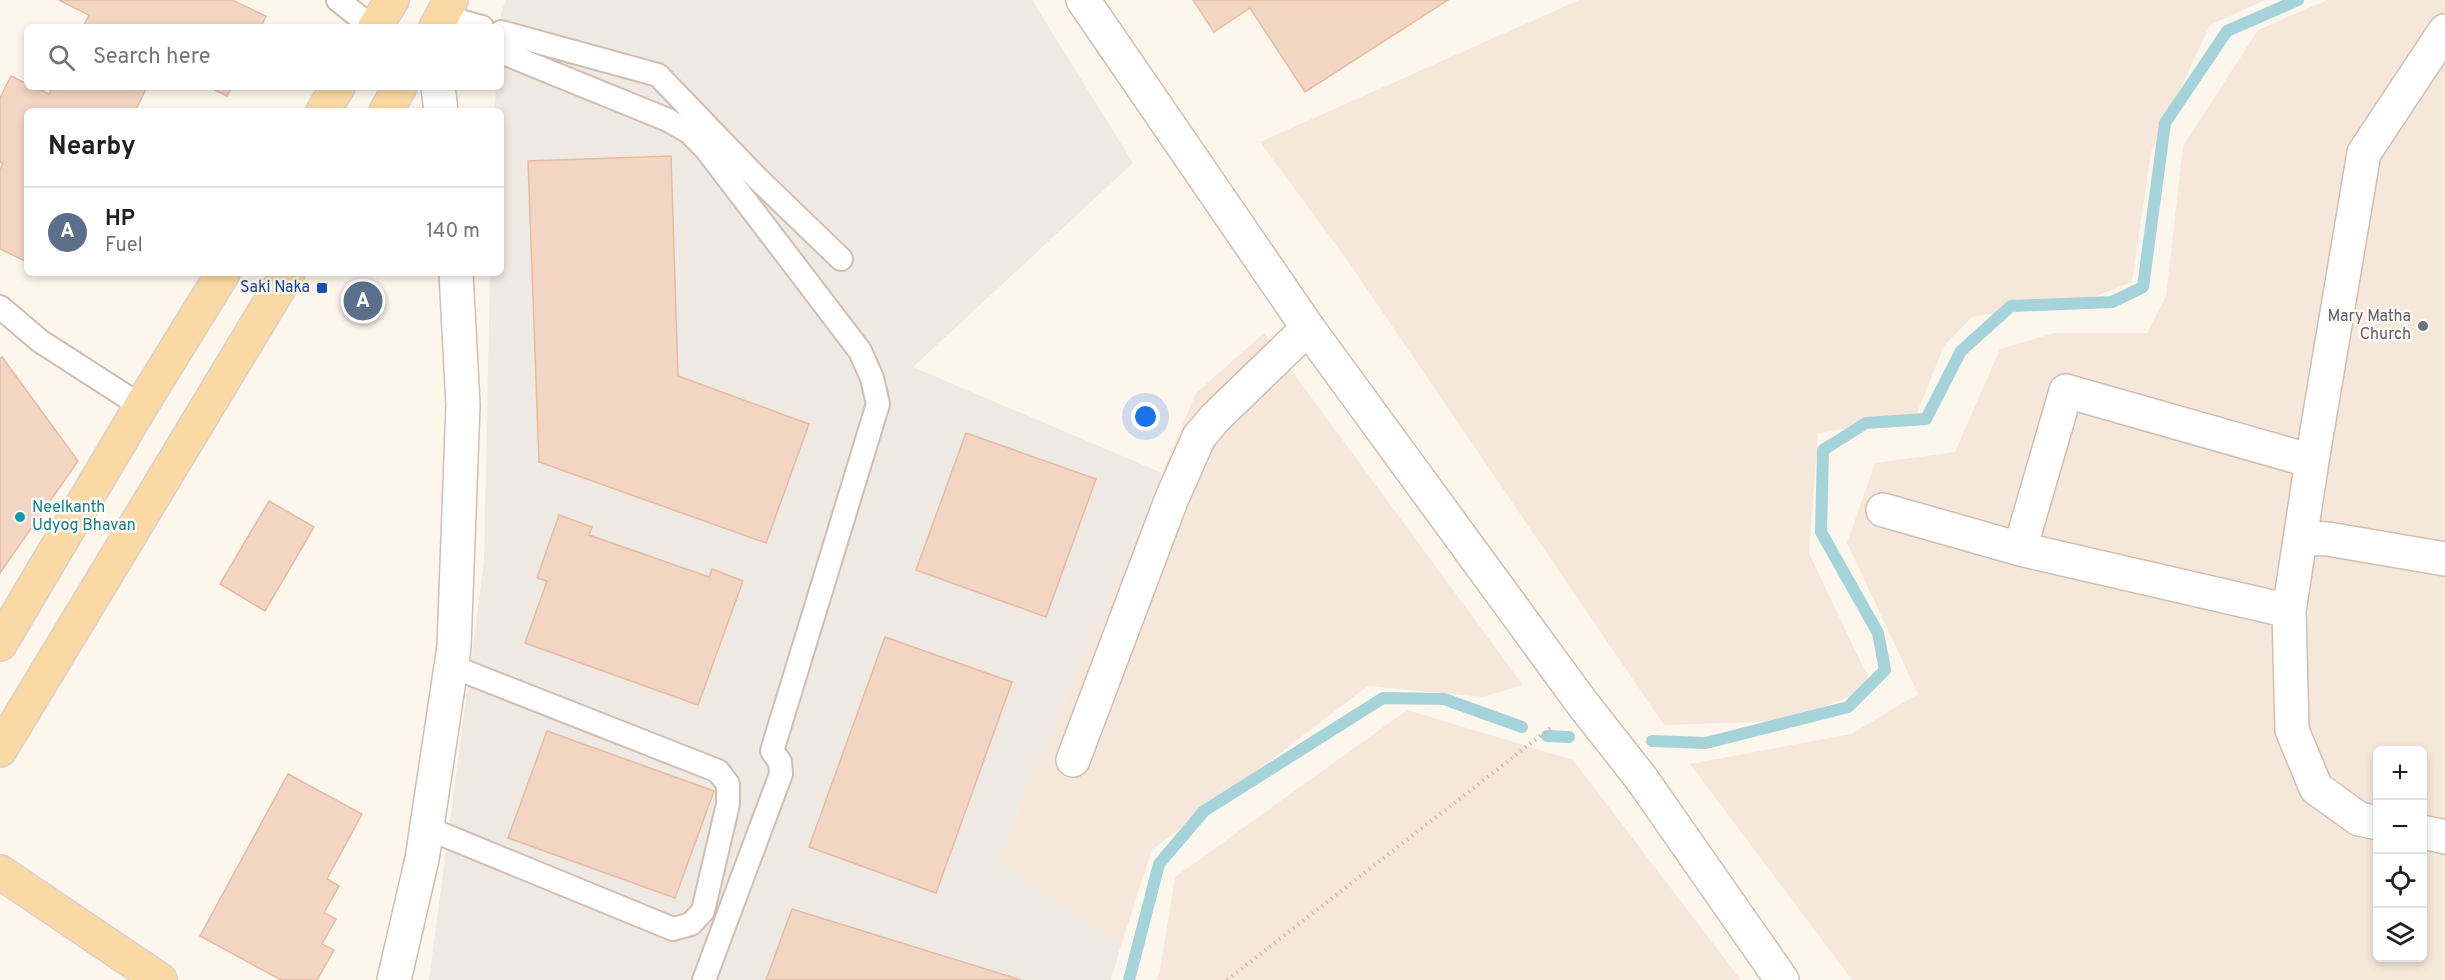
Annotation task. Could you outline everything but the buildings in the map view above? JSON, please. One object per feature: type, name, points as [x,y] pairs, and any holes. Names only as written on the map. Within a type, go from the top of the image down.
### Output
[{"type":"main road","points":[[376,24],[392,0]]},
{"type":"main road","points":[[325,108],[336,90]]},
{"type":"main road","points":[[388,108],[398,90]]},
{"type":"main road","points":[[0,644],[221,276]]},
{"type":"main road","points":[[0,750],[286,276]]},
{"type":"main road","points":[[0,872],[160,980]]},
{"type":"street","points":[[1083,0],[1308,328],[1582,703],[1641,778],[1782,980]]},
{"type":"street","points":[[2373,822],[2359,819],[2316,788],[2292,730],[2289,610],[2364,153],[2445,31]]},
{"type":"street","points":[[438,90],[441,108]]},
{"type":"street","points":[[394,980],[422,859],[454,647],[463,405],[456,276]]},
{"type":"street","points":[[1073,760],[1172,498],[1199,436],[1308,328]]},
{"type":"street","points":[[2020,549],[2066,391],[2312,461]]},
{"type":"street","points":[[1882,510],[2020,549],[2289,610]]},
{"type":"street","points":[[2301,538],[2328,539],[2445,560]]},
{"type":"street","points":[[2427,833],[2445,837]]},
{"type":"lane","points":[[338,0],[370,24]]},
{"type":"lane","points":[[441,19],[467,24]]},
{"type":"lane","points":[[504,33],[658,75],[757,178],[842,259]]},
{"type":"lane","points":[[504,53],[668,120],[689,132],[706,149],[860,351],[872,378],[878,404],[772,751],[780,762],[781,774],[704,980]]},
{"type":"lane","points":[[0,307],[40,341],[141,406]]},
{"type":"lane","points":[[427,828],[673,929],[691,924],[703,911],[728,804],[728,784],[718,771],[451,666]]},
{"type":"path","points":[[1227,980],[1582,703]]},
{"type":"shaded area","points":[[506,0],[1032,0],[1133,163],[913,367],[1162,473],[997,861],[1121,945],[1111,980],[429,980],[484,561],[490,276],[504,276],[504,108],[494,108],[496,90],[504,90],[504,24],[500,24],[501,13]]},
{"type":"shaded area","points":[[1579,0],[2265,0],[2210,25],[2151,152],[2132,282],[2091,298],[1972,317],[1944,346],[1915,418],[1818,433],[1809,553],[1873,688],[1785,721],[1664,725],[1347,260],[1260,142]]},
{"type":"shaded area","points":[[2327,0],[2445,0],[2445,980],[1852,980],[1690,764],[1851,734],[1918,694],[1847,543],[1875,463],[1955,452],[2000,349],[2054,333],[2147,333],[2166,296],[2183,146],[2258,30]]},
{"type":"shaded area","points":[[1264,333],[1523,685],[1483,697],[1368,686],[1152,850],[1121,945],[997,861],[1196,393]]},
{"type":"shaded area","points":[[1407,710],[1573,760],[1741,980],[1156,980],[1160,971],[1175,877]]},
{"type":"waterway","points":[[1652,741],[1706,743],[1848,707],[1885,670],[1878,633],[1821,532],[1823,450],[1866,423],[1926,419],[1961,351],[2011,306],[2112,302],[2143,287],[2165,123],[2227,31],[2298,0]]},
{"type":"waterway","points":[[1129,980],[1159,864],[1204,811],[1383,698],[1444,699],[1522,727]]},
{"type":"waterway","points":[[1547,736],[1569,737]]},
{"type":"place","name":"Saki Naka","points":[[322,288]]},
{"type":"place","name":"HP","points":[[363,301]]},
{"type":"place","name":"Mary Matha Church","points":[[2423,326]]},
{"type":"place","name":"Neelkanth Udyog Bhavan","points":[[20,517]]}]
